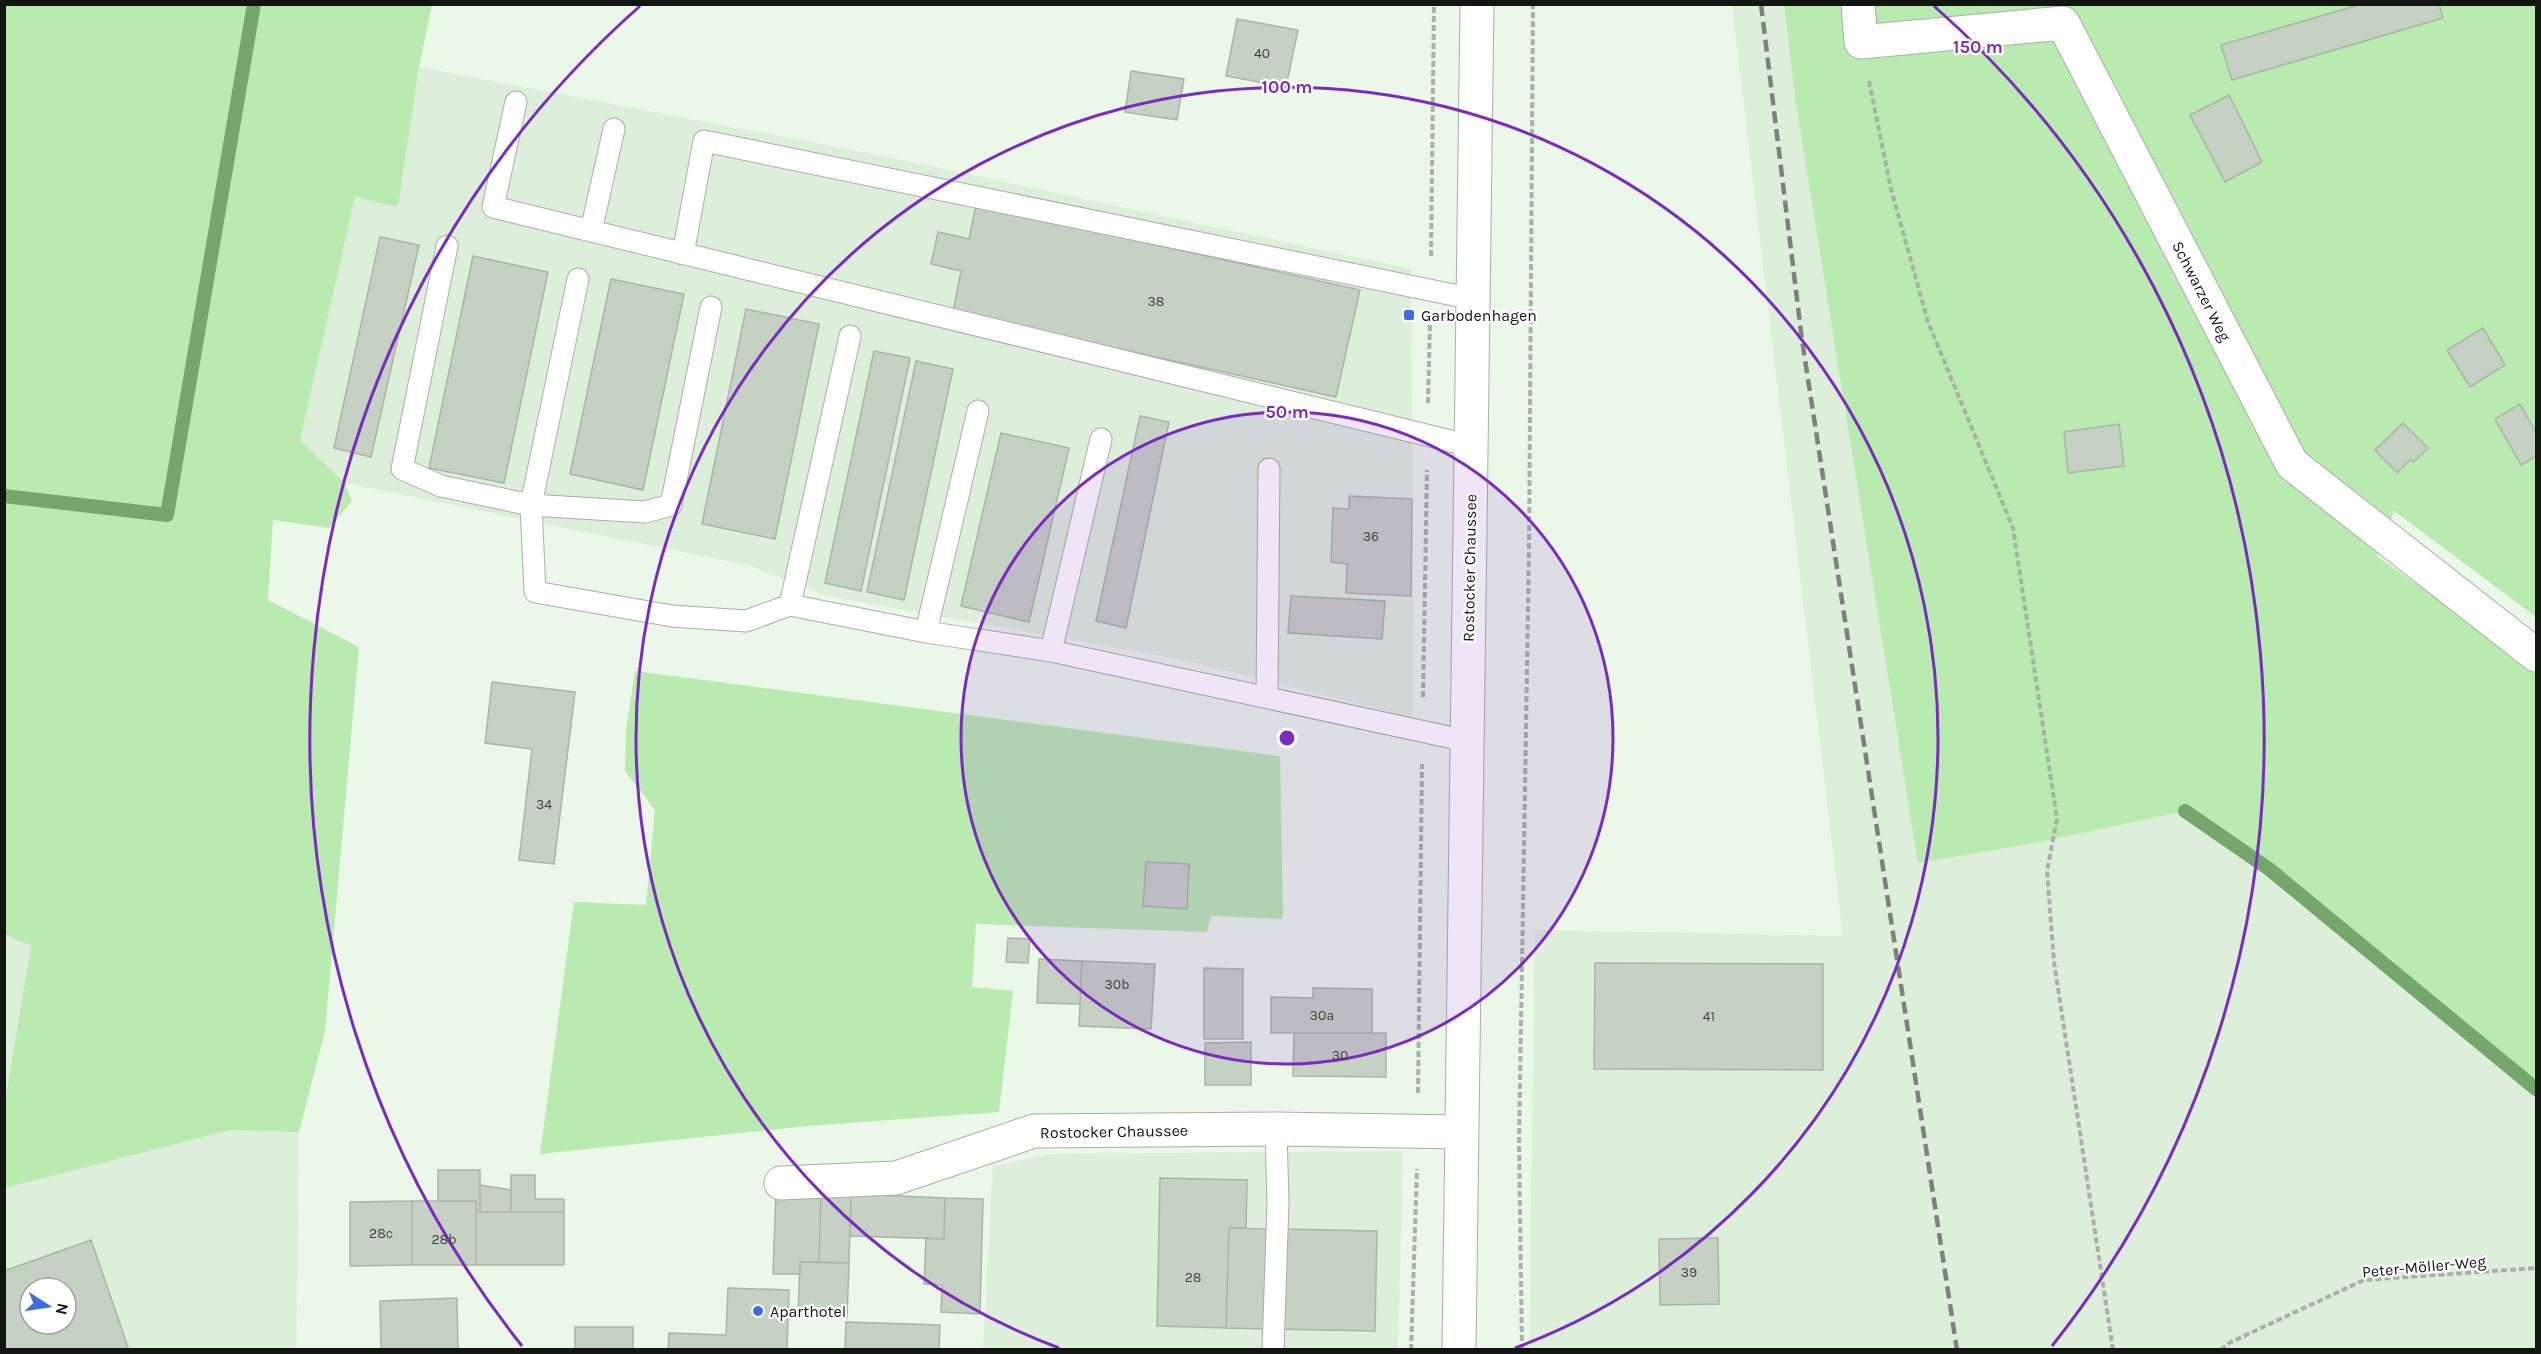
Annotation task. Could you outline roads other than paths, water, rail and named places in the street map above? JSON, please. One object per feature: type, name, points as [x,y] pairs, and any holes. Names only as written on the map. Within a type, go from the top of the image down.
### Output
[{"type":"street","name":"Rostocker Chaussee","points":[[1459,1350],[1477,4]]},
{"type":"street","name":"Schwarzer Weg","points":[[1858,4],[1861,42],[2063,23],[2292,464],[2536,655]]},
{"type":"street","name":"Rostocker Chaussee","points":[[781,1183],[896,1178],[1034,1131],[1276,1129],[1461,1132]]},
{"type":"lane","points":[[516,102],[493,207],[1471,446]]},
{"type":"lane","points":[[591,231],[614,129]]},
{"type":"lane","points":[[683,254],[704,141],[1473,299]]},
{"type":"lane","points":[[447,246],[402,470],[441,486],[531,505],[645,512],[671,505],[711,307]]},
{"type":"lane","points":[[578,279],[531,505],[534,592],[672,616],[746,621],[790,605],[926,632],[1051,651],[1467,741]]},
{"type":"lane","points":[[790,605],[850,336]]},
{"type":"lane","points":[[926,632],[978,411]]},
{"type":"lane","points":[[1051,651],[1101,439]]},
{"type":"lane","points":[[1267,697],[1269,469]]},
{"type":"lane","points":[[1273,1350],[1278,1203],[1276,1129]]},
{"type":"waterway","points":[[4,496],[167,515],[254,4]]},
{"type":"waterway","points":[[2185,811],[2269,869],[2536,1089]]},
{"type":"railway","points":[[1761,4],[1802,340],[1957,1350]]},
{"type":"place","name":"Garbodenhagen","points":[[1409,315]]},
{"type":"place","name":"Aparthotel","points":[[758,1311]]}]
